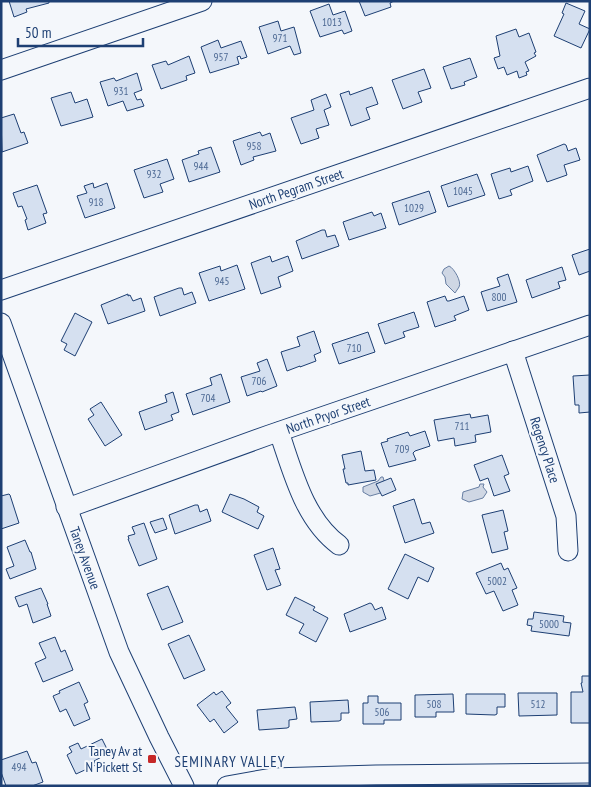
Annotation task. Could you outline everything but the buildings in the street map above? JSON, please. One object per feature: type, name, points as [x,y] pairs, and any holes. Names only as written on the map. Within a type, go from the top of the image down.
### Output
[{"type":"street","points":[[1,70],[202,1]]},
{"type":"street","name":"North Pegram Street","points":[[1,290],[590,88]]},
{"type":"street","name":"Taney Avenue","points":[[1,323],[120,652],[184,786]]},
{"type":"street","name":"North Pryor Street","points":[[66,507],[590,325]]},
{"type":"street","name":"Regency Place","points":[[513,351],[566,516],[568,551]]},
{"type":"street","points":[[279,432],[308,508],[329,537],[339,545]]},
{"type":"street","points":[[227,786],[272,778],[590,773]]},
{"type":"shaded area","points":[[449,266],[455,272],[460,285],[455,293],[446,284],[442,273]]},
{"type":"shaded area","points":[[383,477],[386,488],[384,492],[370,496],[363,492],[363,487],[378,481]]},
{"type":"shaded area","points":[[480,484],[484,484],[483,487],[487,492],[483,498],[469,502],[462,499],[463,492],[479,487]]},
{"type":"place","name":"Taney Av at N Pickett St","points":[[152,759]]},
{"type":"district","name":"SEMINARY VALLEY","points":[[230,762]]}]
